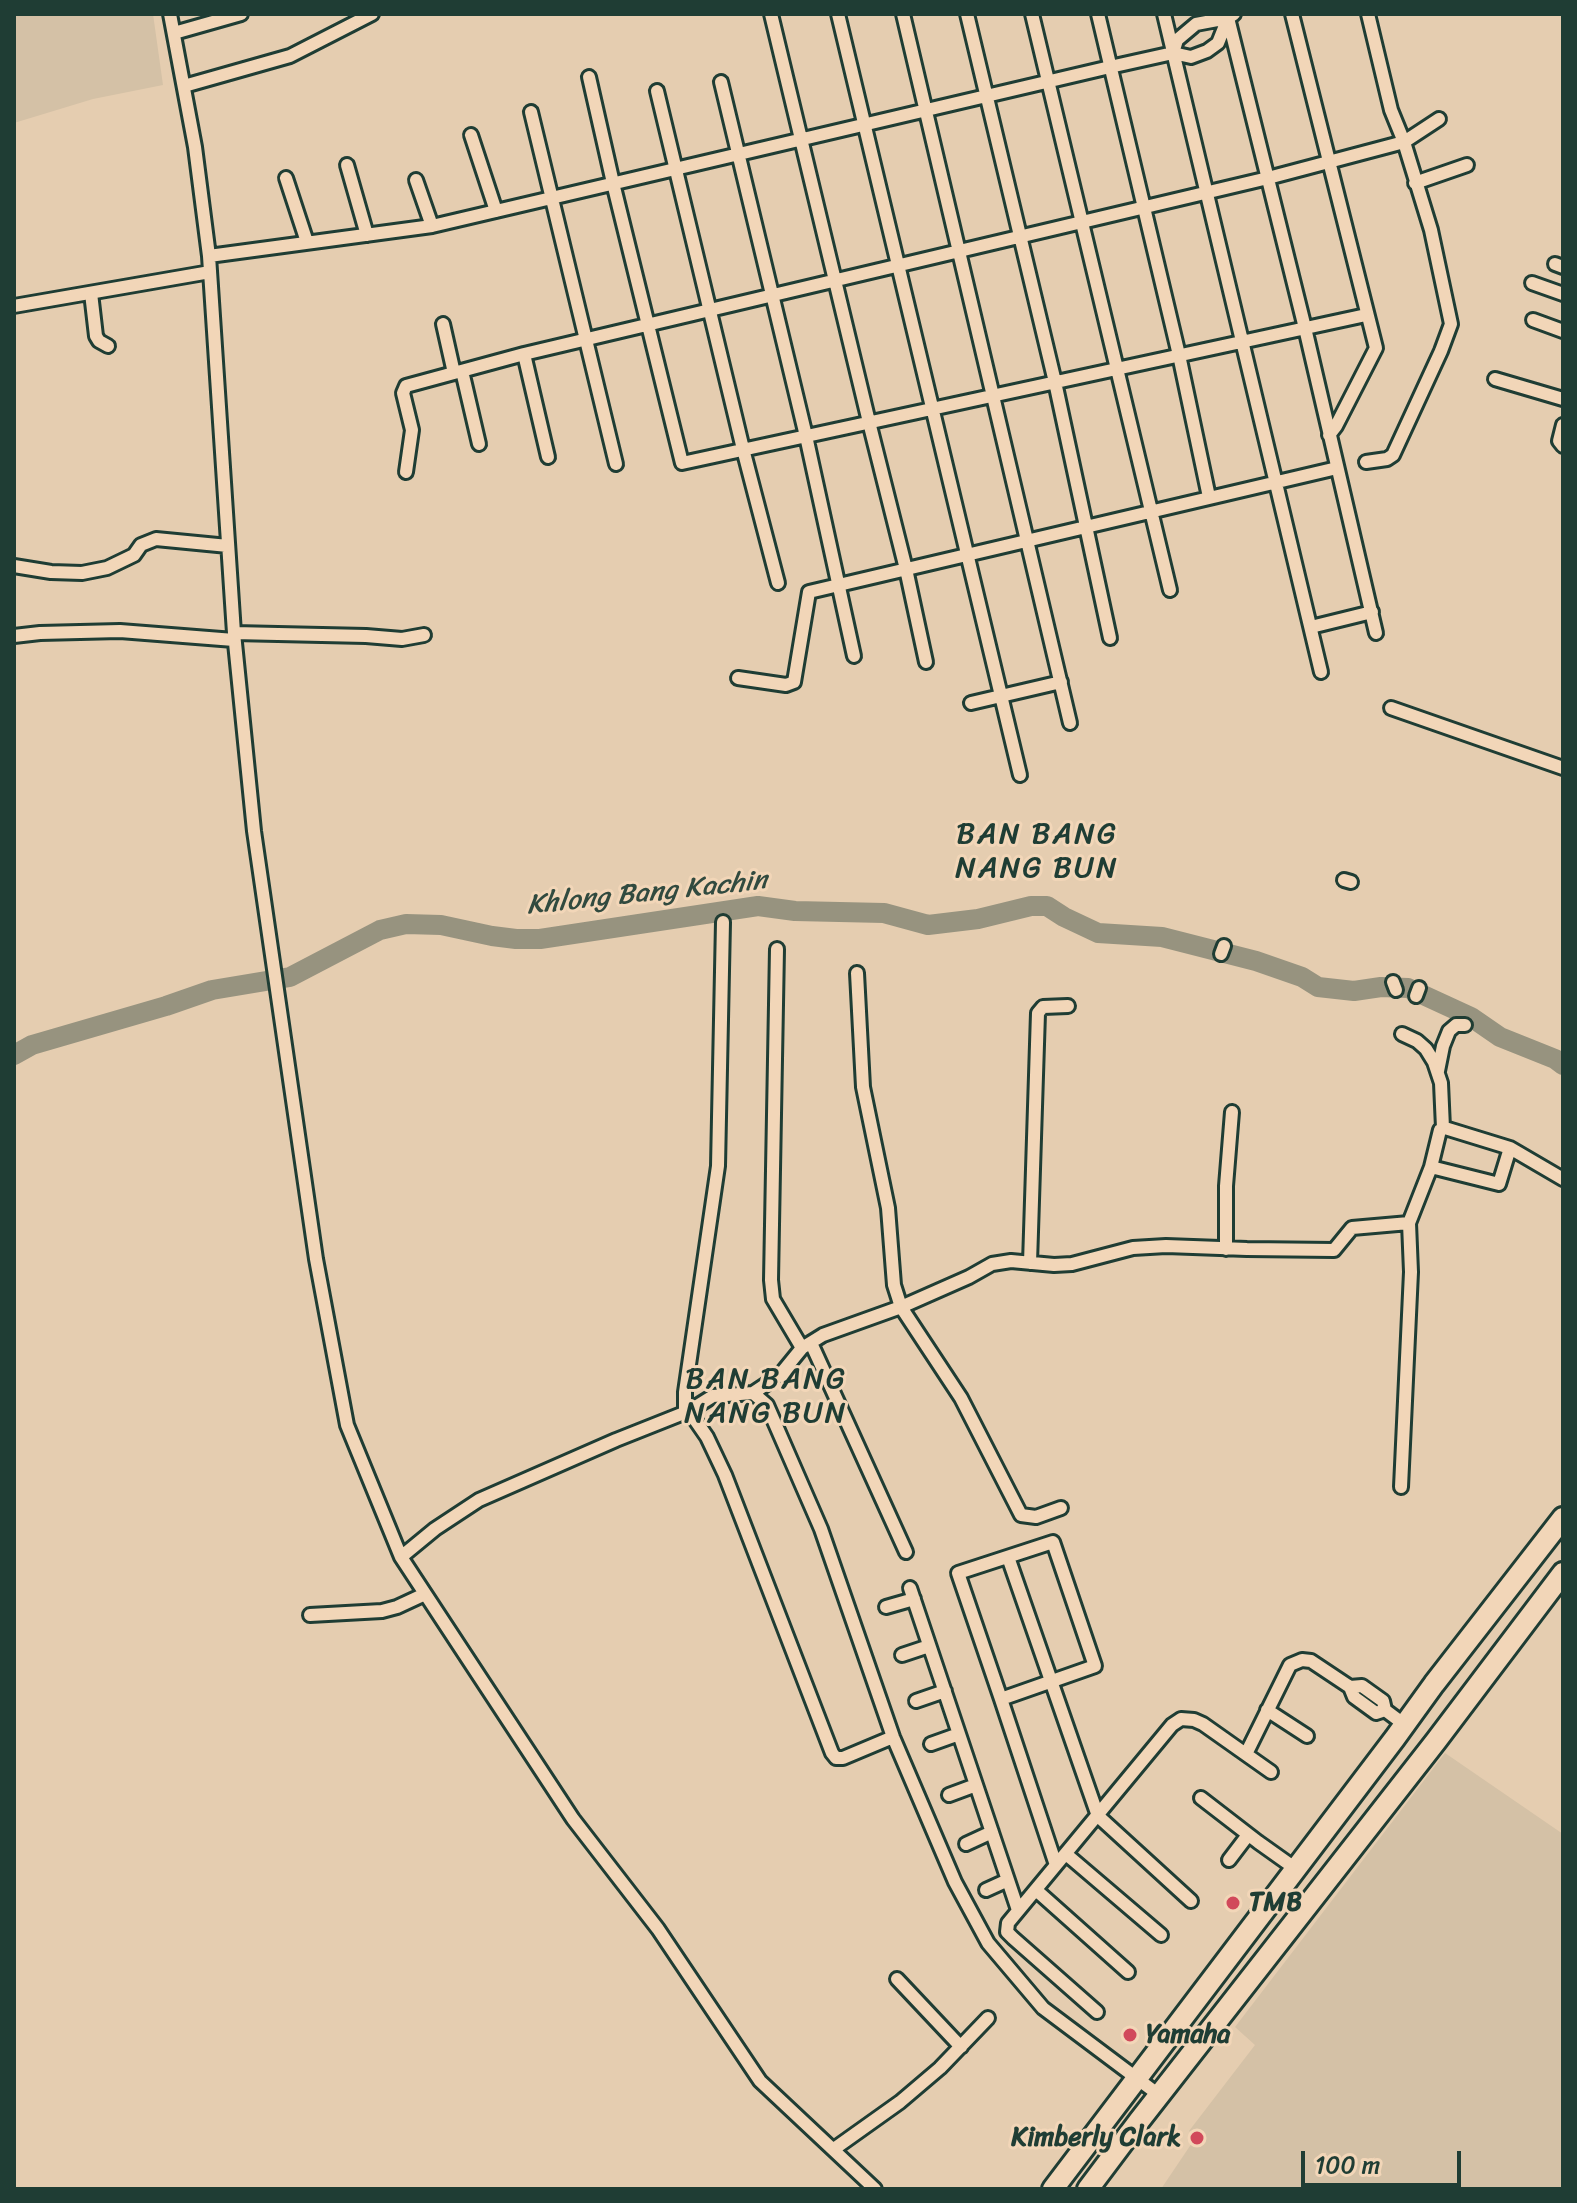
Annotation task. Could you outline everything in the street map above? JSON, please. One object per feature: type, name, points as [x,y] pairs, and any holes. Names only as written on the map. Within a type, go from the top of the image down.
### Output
[{"type":"main road","points":[[1053,2189],[1563,1518]]},
{"type":"main road","points":[[1088,2189],[1563,1573]]},
{"type":"main road","points":[[1434,1684],[1431,1702],[1438,1711],[1444,1713],[1462,1706]]},
{"type":"main road","points":[[1400,1732],[1420,1739],[1423,1750],[1420,1759]]},
{"type":"street","points":[[170,14],[195,147],[209,256],[234,637],[254,831],[316,1259],[347,1425],[401,1557],[573,1819],[665,1939],[760,2081],[875,2189]]},
{"type":"street","points":[[174,33],[241,14]]},
{"type":"street","points":[[184,86],[290,56],[372,14]]},
{"type":"street","points":[[771,14],[926,662]]},
{"type":"street","points":[[838,14],[1020,775]]},
{"type":"street","points":[[903,14],[1070,723]]},
{"type":"street","points":[[967,14],[1055,382],[1110,638]]},
{"type":"street","points":[[1032,14],[1170,590]]},
{"type":"street","points":[[1098,14],[1179,355],[1209,497]]},
{"type":"street","points":[[1164,14],[1321,672]]},
{"type":"street","points":[[1292,14],[1376,348],[1329,435]]},
{"type":"street","points":[[1366,462],[1393,455],[1451,324],[1431,230],[1391,110],[1368,14]]},
{"type":"street","points":[[209,256],[432,226],[1110,67],[1173,53],[1191,57],[1218,43],[1231,16]]},
{"type":"street","points":[[1173,53],[1177,40],[1196,24],[1231,16]]},
{"type":"street","points":[[1231,16],[1376,633]]},
{"type":"street","points":[[589,77],[682,463],[1366,315]]},
{"type":"street","points":[[721,82],[806,436],[854,656]]},
{"type":"street","points":[[657,91],[778,583]]},
{"type":"street","points":[[531,112],[616,464]]},
{"type":"street","points":[[406,472],[412,430],[403,393],[406,386],[648,324],[1268,178],[1404,142],[1439,119]]},
{"type":"street","points":[[471,135],[496,211]]},
{"type":"street","points":[[347,165],[367,235]]},
{"type":"street","points":[[1415,183],[1467,165]]},
{"type":"street","points":[[286,178],[307,242]]},
{"type":"street","points":[[416,180],[432,226]]},
{"type":"street","points":[[14,306],[210,272]]},
{"type":"street","points":[[1532,283],[1563,294]]},
{"type":"street","points":[[91,293],[96,336],[108,346]]},
{"type":"street","points":[[1533,320],[1563,331]]},
{"type":"street","points":[[443,324],[479,444]]},
{"type":"street","points":[[524,354],[548,457]]},
{"type":"street","points":[[1495,379],[1563,399]]},
{"type":"street","points":[[1563,425],[1559,441],[1563,446]]},
{"type":"street","points":[[738,678],[786,685],[794,682],[809,592],[1337,468]]},
{"type":"street","points":[[14,566],[82,573],[107,568],[134,555],[141,545],[156,539],[228,546]]},
{"type":"street","points":[[1311,627],[1372,612]]},
{"type":"street","points":[[14,636],[120,631],[234,637],[366,636],[402,639],[424,635]]},
{"type":"street","points":[[971,703],[1061,682]]},
{"type":"street","points":[[1391,708],[1560,767],[1563,751]]},
{"type":"street","points":[[723,922],[718,1166],[685,1392],[687,1412],[707,1437],[725,1475],[832,1753],[836,1758],[843,1758],[893,1737]]},
{"type":"street","points":[[777,949],[773,1299],[807,1345],[906,1552]]},
{"type":"street","points":[[857,973],[863,1087],[888,1208],[894,1285],[901,1307],[961,1398],[1021,1515],[1036,1517],[1061,1508]]},
{"type":"street","points":[[1030,1263],[1038,1013],[1043,1007],[1068,1006]]},
{"type":"street","points":[[1437,1073],[1449,1031],[1456,1025],[1465,1025]]},
{"type":"street","points":[[1401,1487],[1411,1272],[1409,1223],[1443,1128],[1437,1073],[1426,1049],[1402,1034]]},
{"type":"street","points":[[1226,1249],[1226,1186],[1232,1112]]},
{"type":"street","points":[[1443,1128],[1510,1148],[1563,1179]]},
{"type":"street","points":[[1431,1167],[1499,1184],[1510,1148]]},
{"type":"street","points":[[401,1557],[435,1529],[479,1500],[687,1412],[713,1396],[753,1393],[780,1375],[807,1345],[823,1335],[901,1307],[992,1264],[1011,1261],[1072,1264],[1133,1248],[1166,1246],[1334,1250],[1352,1228],[1409,1223]]},
{"type":"street","points":[[753,1393],[767,1405],[821,1529],[893,1737],[955,1882],[988,1943],[1043,2008],[1159,2095]]},
{"type":"street","points":[[1001,1699],[1095,1666],[1053,1542],[958,1573],[1056,1865]]},
{"type":"street","points":[[1008,1557],[1098,1816],[1191,1901]]},
{"type":"street","points":[[310,1615],[382,1611],[425,1594]]},
{"type":"street","points":[[886,1607],[912,1594],[1018,1910]]},
{"type":"street","points":[[902,1655],[929,1646]]},
{"type":"street","points":[[1246,1754],[1287,1670],[1290,1665],[1302,1660],[1311,1661],[1350,1687],[1354,1697],[1376,1713],[1385,1710],[1400,1732]]},
{"type":"street","points":[[916,1701],[945,1691]]},
{"type":"street","points":[[1267,1710],[1307,1736]]},
{"type":"street","points":[[1097,2012],[1007,1932],[1008,1923],[1172,1725],[1181,1719],[1203,1724],[1271,1772]]},
{"type":"street","points":[[931,1744],[959,1734]]},
{"type":"street","points":[[949,1795],[976,1785]]},
{"type":"street","points":[[1201,1798],[1296,1869]]},
{"type":"street","points":[[966,1844],[992,1832]]},
{"type":"street","points":[[1229,1860],[1248,1835]]},
{"type":"street","points":[[1066,1854],[1161,1935]]},
{"type":"street","points":[[986,1890],[1008,1880]]},
{"type":"street","points":[[1036,1890],[1128,1972]]},
{"type":"street","points":[[897,1979],[961,2047]]},
{"type":"street","points":[[834,2149],[900,2102],[988,2018]]},
{"type":"shaded area","points":[[14,14],[153,14],[163,85],[93,99],[14,123]]},
{"type":"shaded area","points":[[1445,1753],[1563,1834],[1563,2189],[1161,2189],[1196,2137],[1189,2131],[1255,2045],[1235,2027]]},
{"type":"waterway","name":"Khlong Bang Kachin","points":[[14,1055],[32,1045],[212,990],[290,977],[380,930],[406,924],[441,925],[492,936],[540,939],[758,906],[795,911],[884,913],[928,925],[978,919],[1031,906],[1047,906],[1098,933],[1162,937],[1256,961],[1302,977],[1318,987],[1354,991],[1381,987],[1408,988],[1471,1017],[1500,1037],[1563,1065]]},
{"type":"place","name":"TMB","points":[[1233,1903]]},
{"type":"place","name":"Yamaha","points":[[1130,2035]]},
{"type":"place","name":"Kimberly Clark","points":[[1197,2138]]},
{"type":"district","name":"BAN BANG NANG BUN","points":[[1037,852]]},
{"type":"district","name":"BAN BANG NANG BUN","points":[[766,1397]]}]
